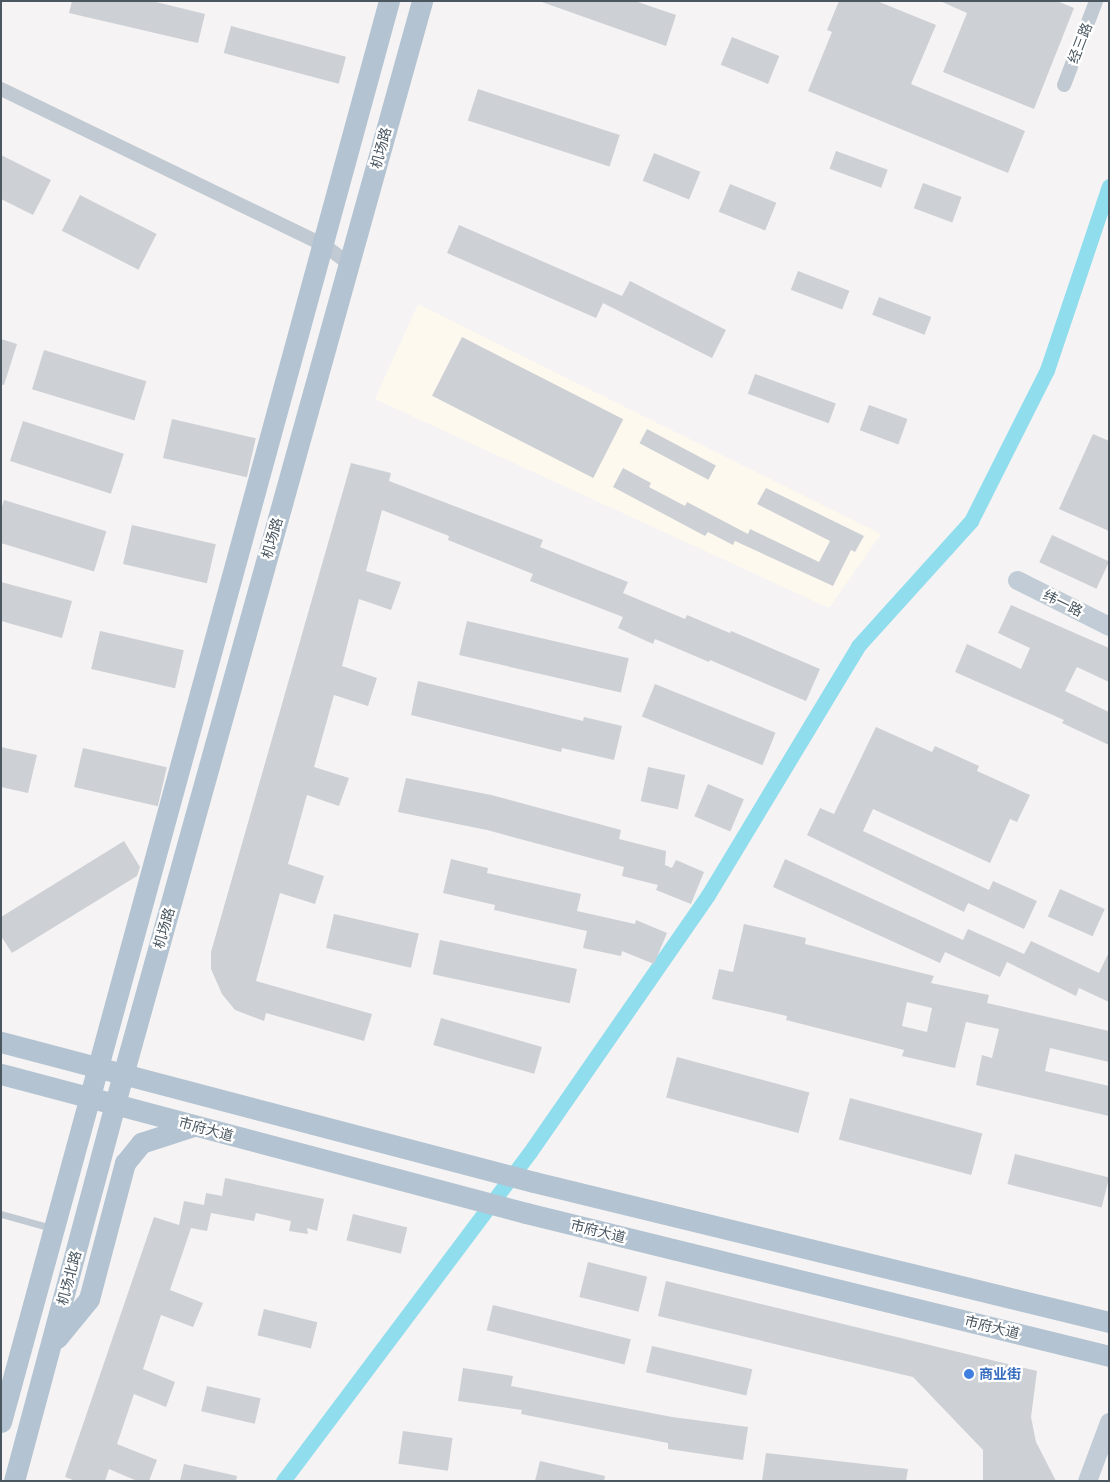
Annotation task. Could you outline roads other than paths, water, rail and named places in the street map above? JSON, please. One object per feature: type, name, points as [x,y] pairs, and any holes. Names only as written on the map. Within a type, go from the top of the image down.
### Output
[{"type":"main road","name":"机场路","points":[[98,1069],[324,246],[389,1]]},
{"type":"main road","name":"机场路","points":[[123,1075],[422,1]]},
{"type":"main road","points":[[1,1042],[534,1182],[1109,1322]]},
{"type":"main road","name":"机场北路","points":[[1,1422],[98,1069]]},
{"type":"main road","name":"市府大道","points":[[1,1074],[526,1213],[1109,1356]]},
{"type":"main road","name":"机场北路","points":[[14,1481],[123,1075]]},
{"type":"main road","points":[[52,1344],[89,1299],[125,1163],[141,1143],[195,1126]]},
{"type":"street","name":"经三路","points":[[1064,85],[1096,1]]},
{"type":"street","points":[[1,89],[324,246],[349,264]]},
{"type":"street","name":"纬一路","points":[[1016,580],[1109,626]]},
{"type":"street","points":[[1087,1481],[1109,1422]]},
{"type":"lane","points":[[1,1214],[54,1229]]},
{"type":"waterway","points":[[283,1481],[530,1152],[708,895],[858,646],[971,521],[1047,370],[1109,186]]},
{"type":"place","name":"商业街","points":[[969,1374]]}]
